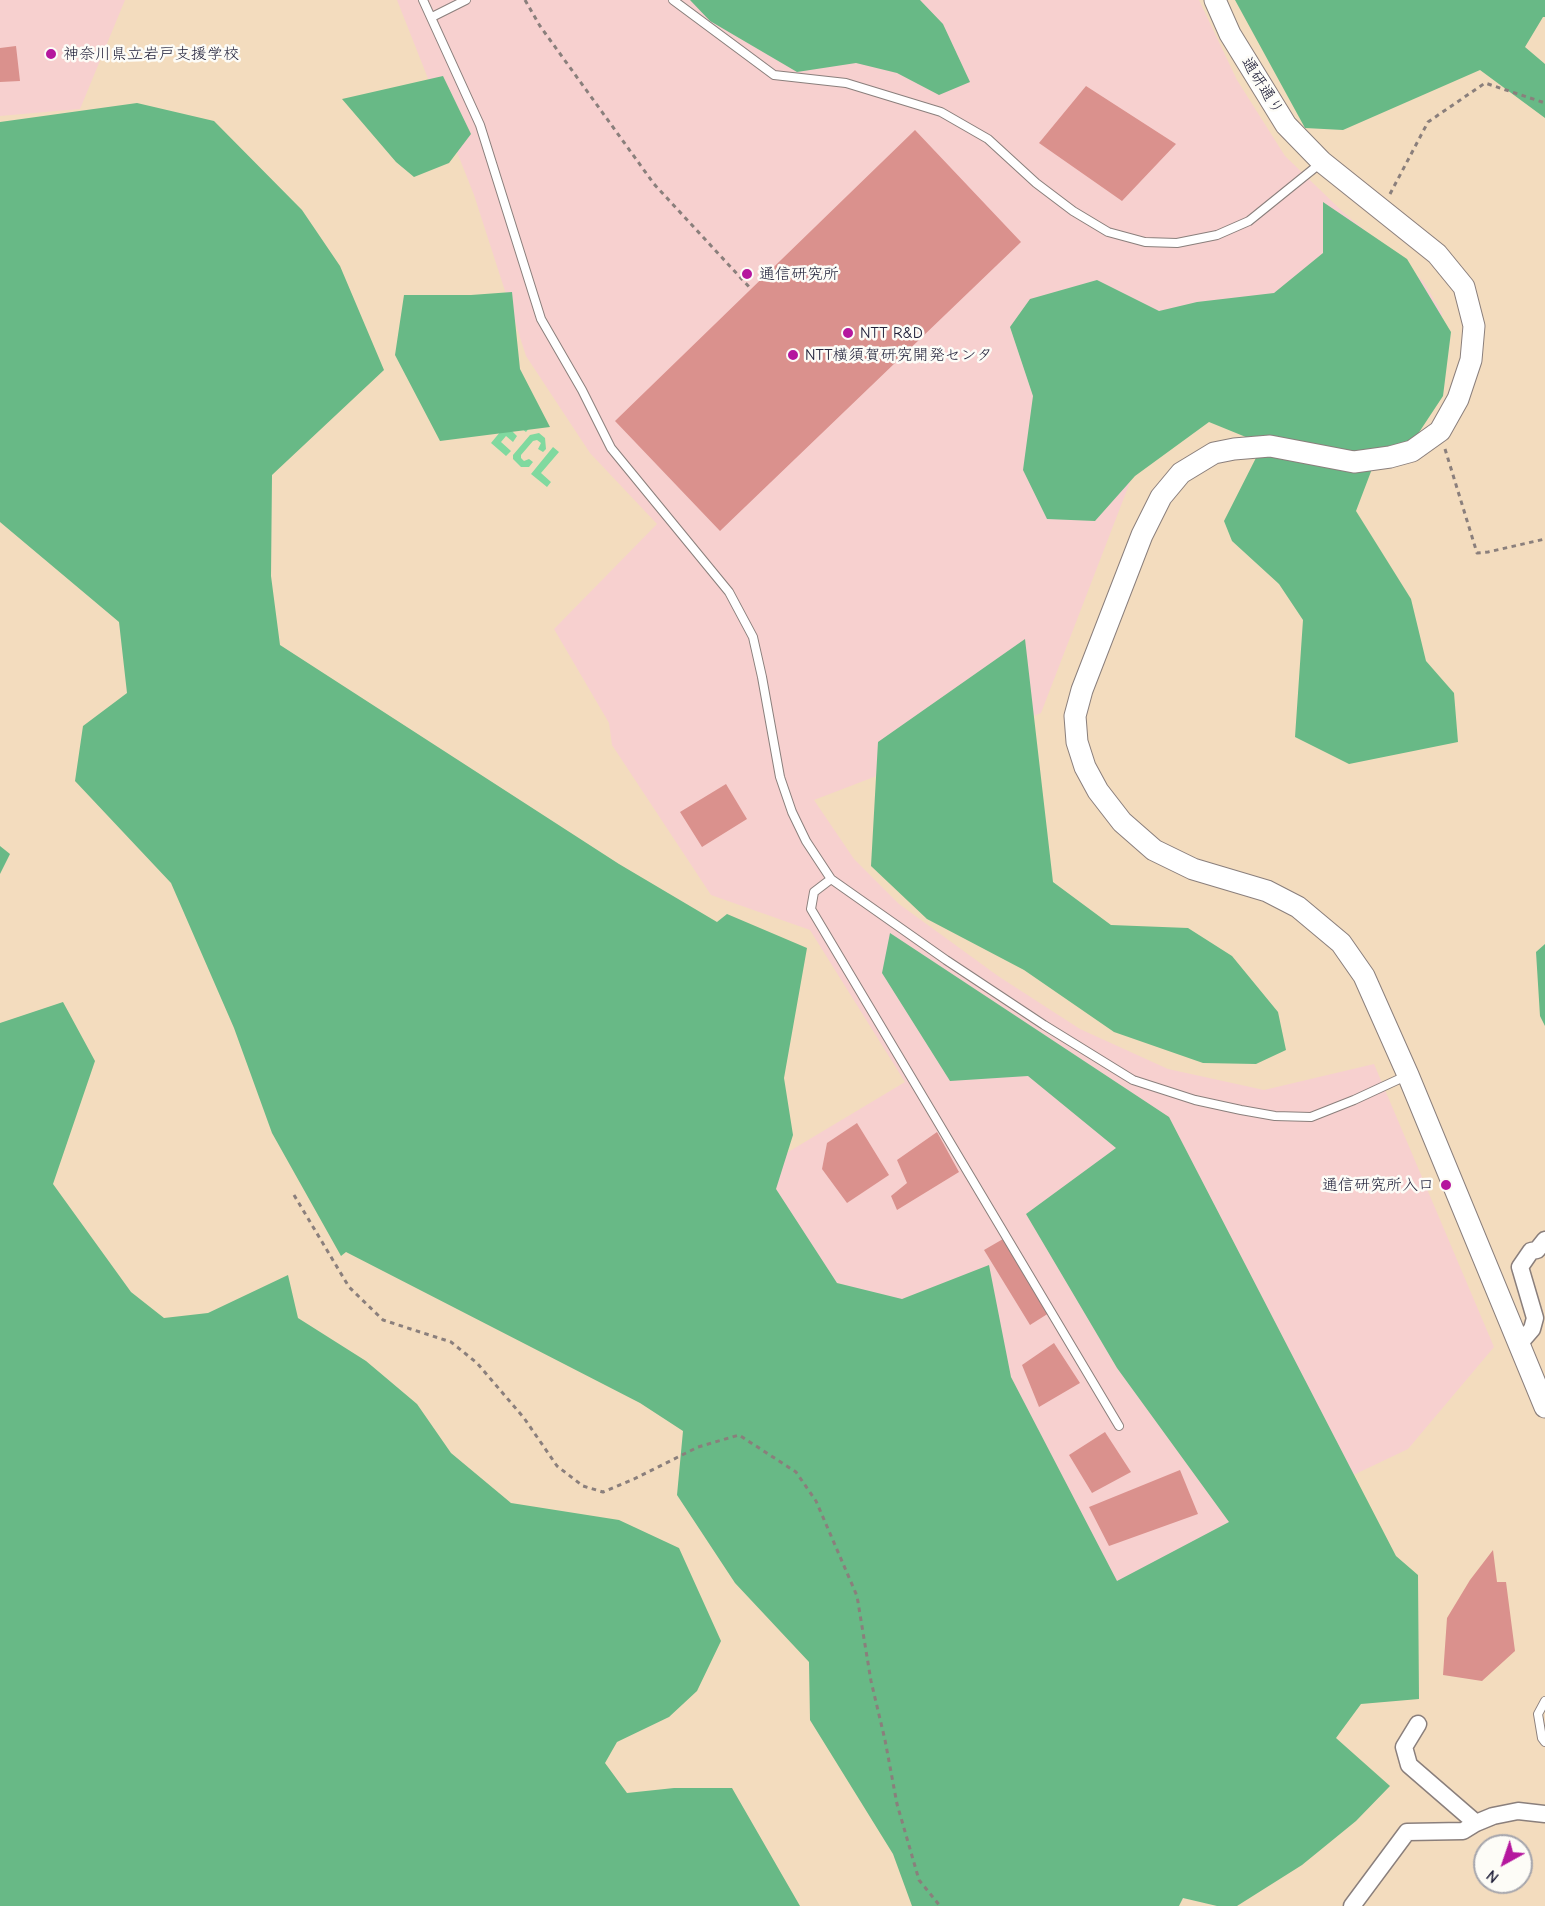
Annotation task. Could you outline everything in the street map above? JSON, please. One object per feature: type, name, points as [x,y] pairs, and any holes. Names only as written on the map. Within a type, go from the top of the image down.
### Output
[{"type":"street","name":"通研通り","points":[[1215,0],[1230,34],[1286,125],[1322,162],[1437,254],[1464,287],[1474,326],[1471,360],[1458,399],[1440,430]]},
{"type":"street","points":[[1440,430],[1412,451],[1390,457],[1354,462],[1270,446],[1214,453],[1180,473],[1161,497],[1142,535],[1082,690],[1075,716],[1077,742],[1085,767],[1098,791],[1122,822],[1154,850],[1193,868],[1267,891],[1298,907],[1341,943],[1364,976],[1408,1075],[1545,1407]]},
{"type":"street","points":[[1519,1344],[1532,1329],[1535,1318],[1520,1267],[1531,1251],[1542,1248]]},
{"type":"street","points":[[1418,1724],[1404,1747],[1409,1765],[1476,1823]]},
{"type":"street","points":[[1352,1906],[1407,1832],[1462,1831],[1493,1816],[1518,1811],[1545,1814]]},
{"type":"lane","points":[[423,0],[480,125],[541,319],[582,390],[611,447],[729,592],[753,637],[780,777],[792,812],[806,841],[831,879],[1004,999],[1133,1080],[1195,1100],[1241,1110],[1275,1116],[1311,1117],[1408,1075]]},
{"type":"lane","points":[[432,17],[466,0]]},
{"type":"lane","points":[[673,0],[774,75],[846,83],[941,112],[988,139],[1036,183],[1073,211],[1108,232],[1145,242],[1177,243],[1217,235],[1249,220],[1322,162]]},
{"type":"lane","points":[[831,879],[814,892],[811,909],[1119,1426]]},
{"type":"lane","points":[[1545,1701],[1538,1714],[1542,1738],[1545,1742]]},
{"type":"path","points":[[525,0],[540,26],[654,184],[751,289]]},
{"type":"path","points":[[1382,208],[1428,123],[1485,82],[1545,103]]},
{"type":"path","points":[[1440,430],[1477,553],[1545,539]]},
{"type":"path","points":[[294,1196],[349,1287],[383,1320],[451,1342],[477,1363],[524,1418],[557,1466],[583,1486],[603,1492],[698,1448],[740,1435],[796,1472],[816,1501],[857,1596],[871,1681],[897,1804],[919,1880],[940,1906]]},
{"type":"shaded area","name":"神奈川県立岩戸支援学校","points":[[0,0],[125,0],[80,109],[0,116]]},
{"type":"shaded area","points":[[397,0],[1199,0],[1237,80],[1285,156],[1345,214],[1423,281],[1442,313],[1439,353],[1187,429],[1137,464],[1041,713],[814,800],[854,859],[899,904],[998,976],[1080,1029],[1168,1069],[1264,1090],[1374,1064],[1494,1347],[1408,1449],[1093,1599],[896,1323],[794,1285],[748,1176],[905,1082],[810,930],[711,895],[612,745],[609,723],[554,629],[657,524],[590,453],[526,356],[474,195]]},
{"type":"green space","points":[[690,0],[920,0],[943,24],[970,82],[939,95],[897,73],[856,63],[797,72],[710,21]]},
{"type":"green space","points":[[1235,0],[1545,0],[1545,17],[1525,47],[1545,64],[1545,118],[1480,70],[1343,130],[1305,128]]},
{"type":"green space","points":[[443,76],[471,134],[449,163],[414,177],[396,162],[342,99]]},
{"type":"green space","points":[[137,103],[214,121],[302,210],[340,266],[384,370],[272,475],[271,576],[280,645],[619,864],[717,922],[727,914],[807,948],[784,1078],[793,1135],[776,1189],[837,1283],[902,1299],[989,1265],[1011,1377],[1117,1581],[1229,1522],[1117,1368],[1026,1214],[1116,1148],[1028,1076],[950,1081],[882,973],[890,933],[1169,1117],[1396,1556],[1418,1575],[1419,1699],[1361,1704],[1336,1738],[1390,1786],[1356,1821],[1302,1865],[1237,1906],[1217,1906],[1183,1898],[1179,1906],[912,1906],[893,1854],[810,1720],[809,1662],[735,1583],[677,1495],[683,1431],[640,1403],[346,1252],[341,1256],[272,1133],[234,1028],[171,883],[75,781],[83,726],[127,693],[119,622],[0,522],[0,122]]},
{"type":"green space","points":[[1323,202],[1407,259],[1451,332],[1443,396],[1412,443],[1375,461],[1356,511],[1411,599],[1426,661],[1454,693],[1458,742],[1349,764],[1295,737],[1303,620],[1279,584],[1232,541],[1224,521],[1263,444],[1209,422],[1135,476],[1095,521],[1047,519],[1023,470],[1033,396],[1010,327],[1030,299],[1097,280],[1159,311],[1197,302],[1274,293],[1323,253]]},
{"type":"green space","points":[[512,292],[520,369],[550,427],[440,441],[395,355],[404,295],[471,295]]},
{"type":"green space","points":[[515,414],[530,427],[526,432],[517,425],[512,431],[517,436],[513,442],[506,436],[501,442],[511,451],[506,456],[491,443]]},
{"type":"green space","points":[[539,433],[545,438],[546,449],[543,452],[538,449],[541,443],[537,440],[533,441],[521,458],[524,461],[529,459],[533,462],[529,467],[521,467],[513,459],[513,455],[530,435]]},
{"type":"green space","points":[[553,447],[559,452],[541,473],[551,482],[547,487],[531,474]]},
{"type":"green space","points":[[1025,639],[1053,882],[1111,925],[1188,928],[1232,956],[1278,1012],[1286,1050],[1256,1064],[1203,1063],[1114,1032],[1024,970],[927,919],[871,866],[878,742]]},
{"type":"green space","points":[[0,846],[10,854],[0,874]]},
{"type":"green space","points":[[1545,944],[1545,1026],[1540,1016],[1536,952]]},
{"type":"green space","points":[[63,1002],[95,1061],[53,1184],[131,1292],[164,1318],[208,1313],[288,1275],[298,1318],[366,1361],[417,1404],[451,1453],[511,1503],[619,1520],[679,1548],[721,1641],[697,1691],[669,1717],[617,1742],[605,1763],[627,1793],[674,1788],[732,1788],[800,1906],[0,1906],[0,1023]]},
{"type":"building","points":[[16,46],[20,81],[0,82],[0,48]]},
{"type":"building","points":[[1086,86],[1176,144],[1122,201],[1039,143]]},
{"type":"building","name":"NTT横須賀研究開発センタ","points":[[915,130],[1021,242],[720,531],[615,421]]},
{"type":"building","points":[[726,784],[747,819],[702,847],[680,812]]},
{"type":"building","points":[[857,1123],[889,1175],[847,1203],[822,1169],[827,1143]]},
{"type":"building","points":[[937,1132],[959,1172],[897,1210],[891,1196],[907,1183],[897,1160]]},
{"type":"building","points":[[1003,1239],[1049,1313],[1030,1325],[984,1250]]},
{"type":"building","points":[[1054,1343],[1080,1383],[1039,1407],[1022,1365]]},
{"type":"building","points":[[1105,1432],[1131,1472],[1092,1493],[1069,1455]]},
{"type":"building","points":[[1180,1470],[1198,1514],[1109,1546],[1089,1507]]},
{"type":"building","points":[[1493,1550],[1497,1582],[1506,1582],[1515,1651],[1482,1681],[1443,1675],[1447,1618],[1470,1580]]},
{"type":"place","name":"神奈川県立岩戸支援学校","points":[[51,54]]},
{"type":"place","name":"通信研究所","points":[[747,274]]},
{"type":"place","name":"NTT R&D","points":[[848,333]]},
{"type":"place","name":"NTT横須賀研究開発センタ","points":[[793,355]]},
{"type":"place","name":"通信研究所入口","points":[[1446,1185]]}]
